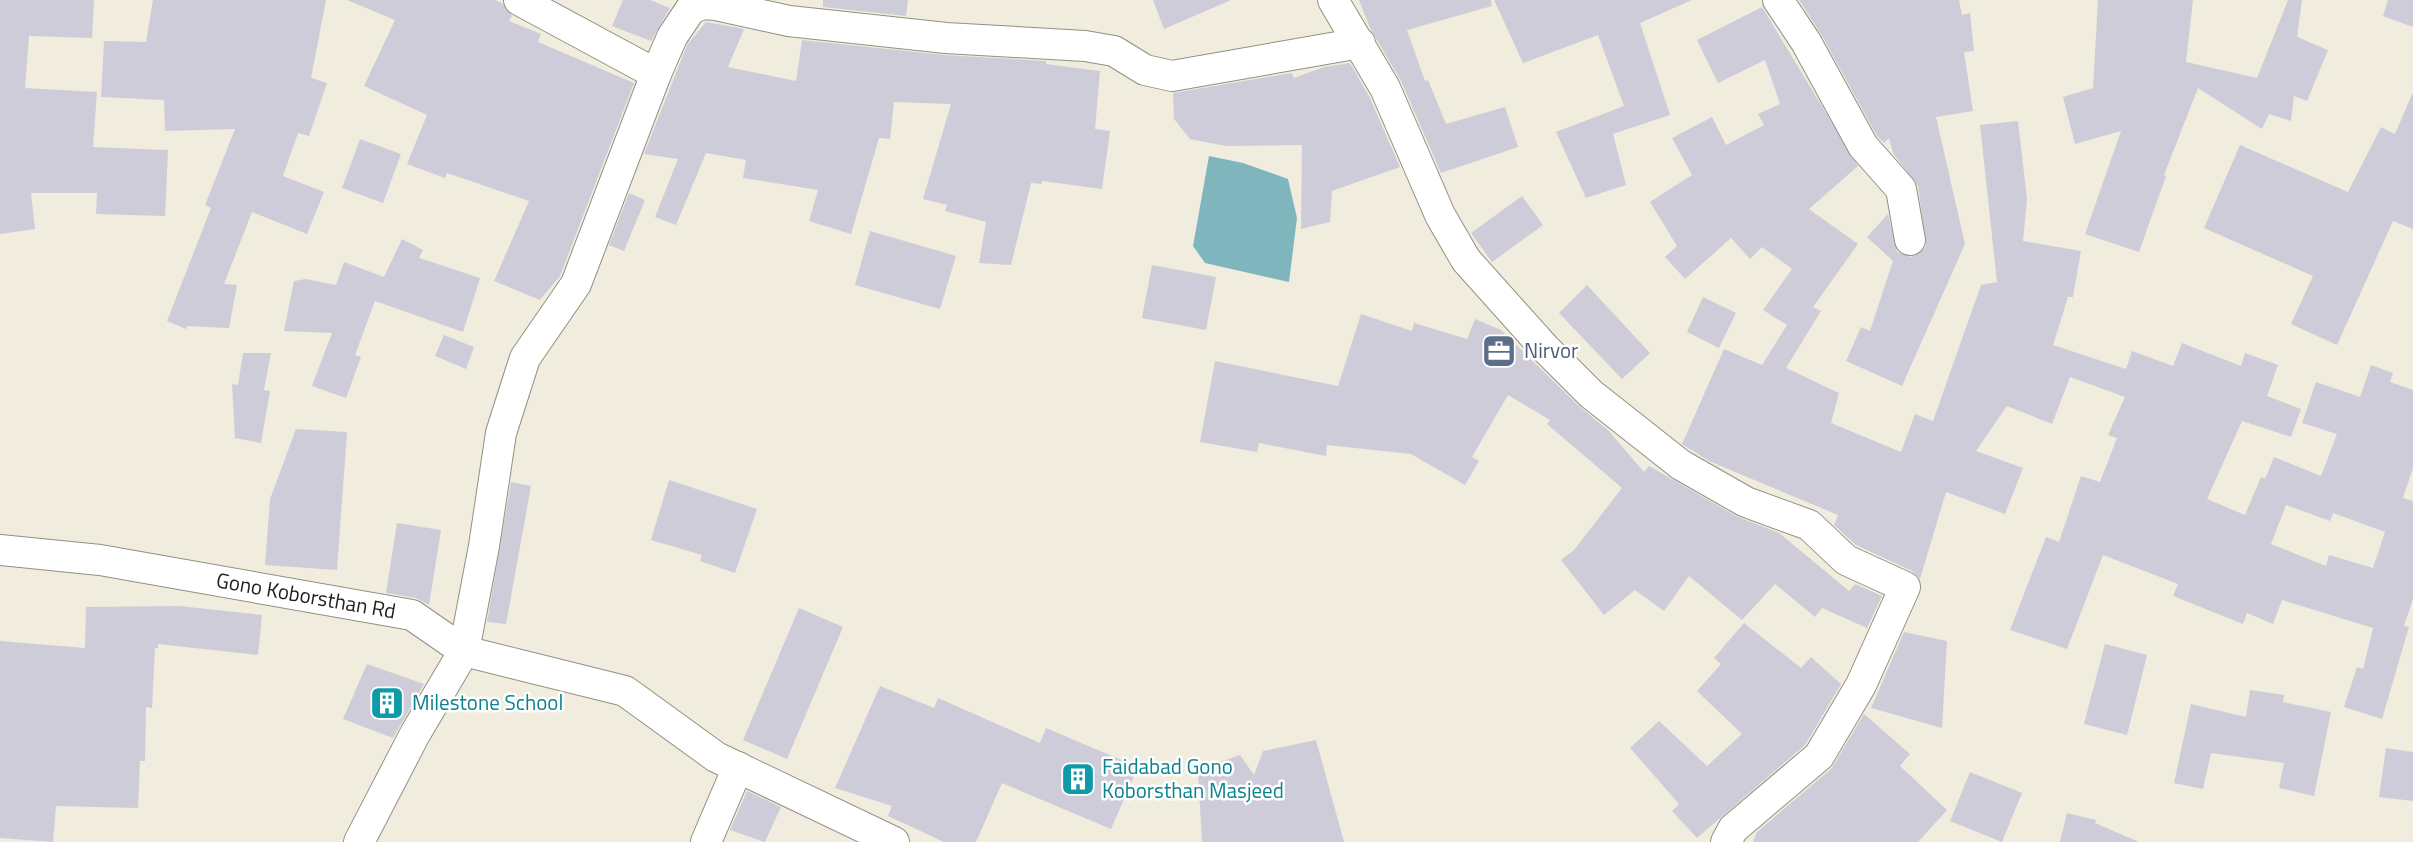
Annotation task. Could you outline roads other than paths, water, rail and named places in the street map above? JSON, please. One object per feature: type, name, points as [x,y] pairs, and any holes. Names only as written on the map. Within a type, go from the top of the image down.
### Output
[{"type":"street","points":[[519,0],[656,74]]},
{"type":"street","points":[[1333,0],[1385,88],[1440,215],[1466,260],[1582,385],[1681,465],[1746,502],[1809,525],[1846,560],[1905,587],[1861,685],[1819,756],[1733,828],[1726,842]]},
{"type":"street","points":[[1779,0],[1806,42],[1863,146],[1900,189],[1910,240]]},
{"type":"street","points":[[359,842],[415,734],[464,651],[501,433],[525,358],[576,284],[656,74],[678,28],[690,10],[702,4],[789,21],[853,13],[946,38],[1085,46],[1114,51],[1144,69],[1172,76],[1360,43]]},
{"type":"street","name":"Gono Koborsthan Rd","points":[[0,550],[100,560],[412,615],[464,651],[625,691],[716,757],[894,842]]},
{"type":"street","points":[[706,842],[738,767]]},
{"type":"water","points":[[1209,156],[1243,163],[1288,179],[1297,218],[1289,282],[1205,263],[1193,246]]},
{"type":"place","name":"Nirvor","points":[[1499,351]]},
{"type":"place","name":"Milestone School","points":[[387,703]]},
{"type":"place","name":"Faidabad Gono Koborsthan Masjeed","points":[[1078,779]]}]
